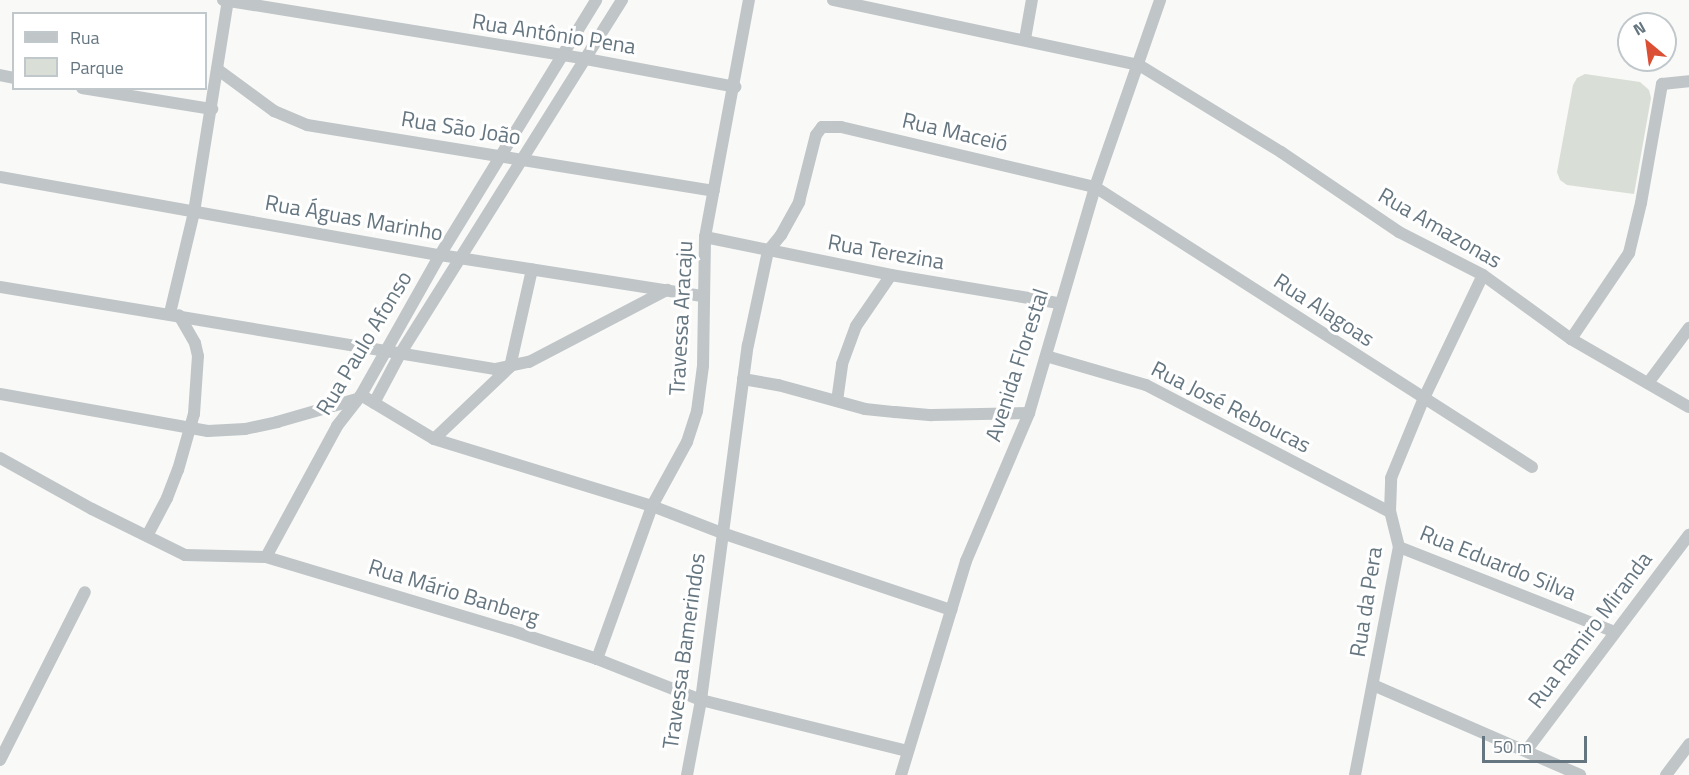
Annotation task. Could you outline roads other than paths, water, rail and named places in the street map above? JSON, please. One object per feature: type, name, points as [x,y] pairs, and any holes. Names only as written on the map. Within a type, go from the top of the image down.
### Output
[{"type":"street","name":"Rua Antônio Pena","points":[[223,0],[586,59],[735,87]]},
{"type":"street","points":[[147,536],[167,498],[192,428],[198,356],[195,343],[174,314],[212,109],[228,0]]},
{"type":"street","name":"Rua Paulo Afonso","points":[[266,557],[338,426],[359,397],[440,255],[503,156],[596,0]]},
{"type":"street","name":"Rua Paulo Afonso","points":[[374,403],[400,354],[524,159],[621,0]]},
{"type":"street","name":"Travessa Aracaju","points":[[597,659],[652,506],[687,442],[697,411],[703,366],[702,296],[705,237],[735,87],[749,0]]},
{"type":"street","name":"Rua Amazonas","points":[[833,0],[1139,65],[1281,152],[1399,232],[1483,275],[1571,339],[1689,407]]},
{"type":"street","points":[[1025,39],[1032,0]]},
{"type":"street","name":"Avenida Florestal","points":[[901,775],[966,561],[1029,413],[1059,303],[1095,187],[1160,0]]},
{"type":"street","name":"Rua São João","points":[[217,69],[274,111],[308,125],[714,191]]},
{"type":"street","points":[[1571,339],[1629,253],[1641,203],[1662,84],[1689,81]]},
{"type":"street","points":[[94,90],[212,109]]},
{"type":"street","name":"Rua Maceió","points":[[768,251],[781,235],[799,202],[816,135],[822,127],[841,127],[1095,187]]},
{"type":"street","name":"Rua Águas Marinho","points":[[0,177],[384,243],[440,255],[702,296]]},
{"type":"street","name":"Rua Alagoas","points":[[1095,187],[1532,467]]},
{"type":"street","name":"Rua Terezina","points":[[705,237],[891,275],[1059,303]]},
{"type":"street","name":"Travessa Bamerindos","points":[[687,775],[701,700],[743,379],[768,251]]},
{"type":"street","points":[[434,439],[510,367],[532,269]]},
{"type":"street","points":[[837,401],[842,364],[856,326],[891,275]]},
{"type":"street","name":"Rua da Pera","points":[[1355,775],[1399,547],[1390,512],[1391,478],[1424,398],[1483,275]]},
{"type":"street","points":[[0,287],[495,369],[510,367],[544,354],[667,290]]},
{"type":"street","points":[[1648,383],[1689,328]]},
{"type":"street","name":"Rua José Reboucas","points":[[1046,356],[1146,385],[1390,512]]},
{"type":"street","points":[[743,379],[778,385],[865,409],[932,415],[1029,413]]},
{"type":"street","points":[[0,394],[208,431],[245,429],[299,417],[359,397],[374,403],[434,439],[652,506],[722,533],[951,610]]},
{"type":"street","name":"Rua Mário Banberg","points":[[0,458],[184,555],[266,557],[597,659],[701,700],[907,752]]},
{"type":"street","name":"Rua Ramiro Miranda","points":[[1526,751],[1689,535]]},
{"type":"street","name":"Rua Eduardo Silva","points":[[1399,547],[1615,632]]},
{"type":"street","points":[[0,760],[85,592]]},
{"type":"street","points":[[1373,685],[1580,775]]},
{"type":"street","points":[[1666,775],[1689,744]]}]
